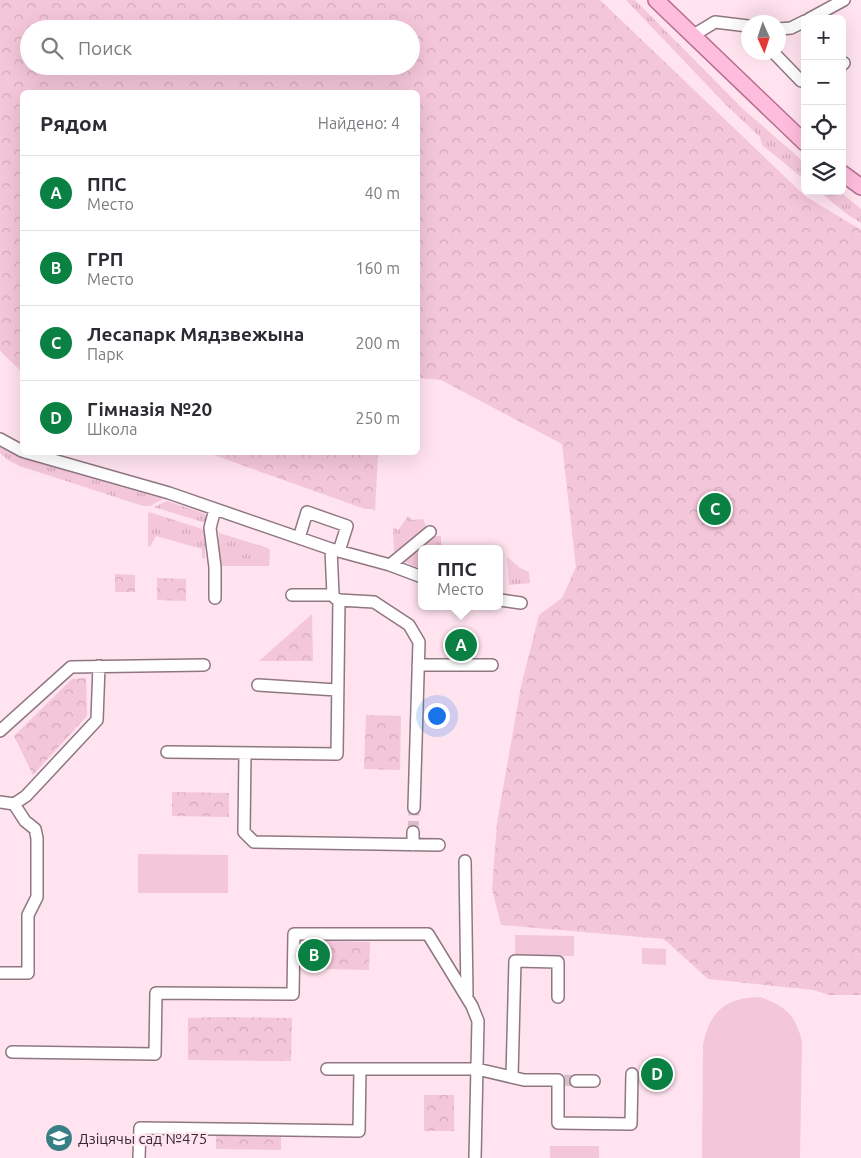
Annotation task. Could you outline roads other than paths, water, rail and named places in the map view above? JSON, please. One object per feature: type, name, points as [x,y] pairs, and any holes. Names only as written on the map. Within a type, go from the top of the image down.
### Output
[{"type":"main road","points":[[656,0],[801,139]]},
{"type":"main road","points":[[846,176],[861,187]]},
{"type":"street","points":[[816,15],[844,0]]},
{"type":"street","points":[[692,36],[715,22],[741,26]]},
{"type":"street","points":[[786,28],[801,23]]},
{"type":"street","points":[[781,60],[801,80]]},
{"type":"street","points":[[0,439],[20,450]]},
{"type":"street","points":[[34,455],[169,494],[335,550],[418,575]]},
{"type":"street","points":[[215,509],[210,528],[215,567],[215,598]]},
{"type":"street","points":[[167,752],[337,754],[335,550],[347,526],[307,512],[298,538]]},
{"type":"street","points":[[390,565],[430,532]]},
{"type":"street","points":[[292,595],[336,597],[374,602],[408,625],[419,642],[414,808]]},
{"type":"street","points":[[503,601],[521,604]]},
{"type":"street","points":[[0,731],[71,667],[204,665]]},
{"type":"street","points":[[418,665],[492,665]]},
{"type":"street","points":[[0,802],[14,804],[26,796],[97,720],[99,666]]},
{"type":"street","points":[[258,685],[337,690]]},
{"type":"street","points":[[245,753],[244,832],[254,842],[439,845]]},
{"type":"street","points":[[0,973],[28,973],[28,915],[37,896],[37,838],[35,829],[25,821],[14,804]]},
{"type":"street","points":[[413,845],[414,832]]},
{"type":"street","points":[[465,861],[467,997]]},
{"type":"street","points":[[12,1052],[155,1054],[156,993],[293,994],[294,934],[428,934],[467,997],[478,1021],[475,1158]]},
{"type":"street","points":[[512,1077],[515,961],[558,962],[558,997]]},
{"type":"street","points":[[327,1069],[477,1070],[524,1080],[561,1080],[558,1123],[631,1124],[632,1074]]},
{"type":"street","points":[[139,1158],[140,1128],[359,1131],[360,1069]]},
{"type":"street","points":[[576,1081],[594,1081]]},
{"type":"tunnel","points":[[413,832],[414,808]]},
{"type":"tunnel","points":[[564,1080],[576,1081]]},
{"type":"place","name":"Лесапарк Мядзвежына","points":[[715,509]]},
{"type":"place","name":"ППС","points":[[461,645]]},
{"type":"place","name":"ГРП","points":[[314,955]]},
{"type":"place","name":"Гімназія №20","points":[[657,1074]]},
{"type":"place","name":"Дзіцячы сад №475","points":[[59,1138]]}]
